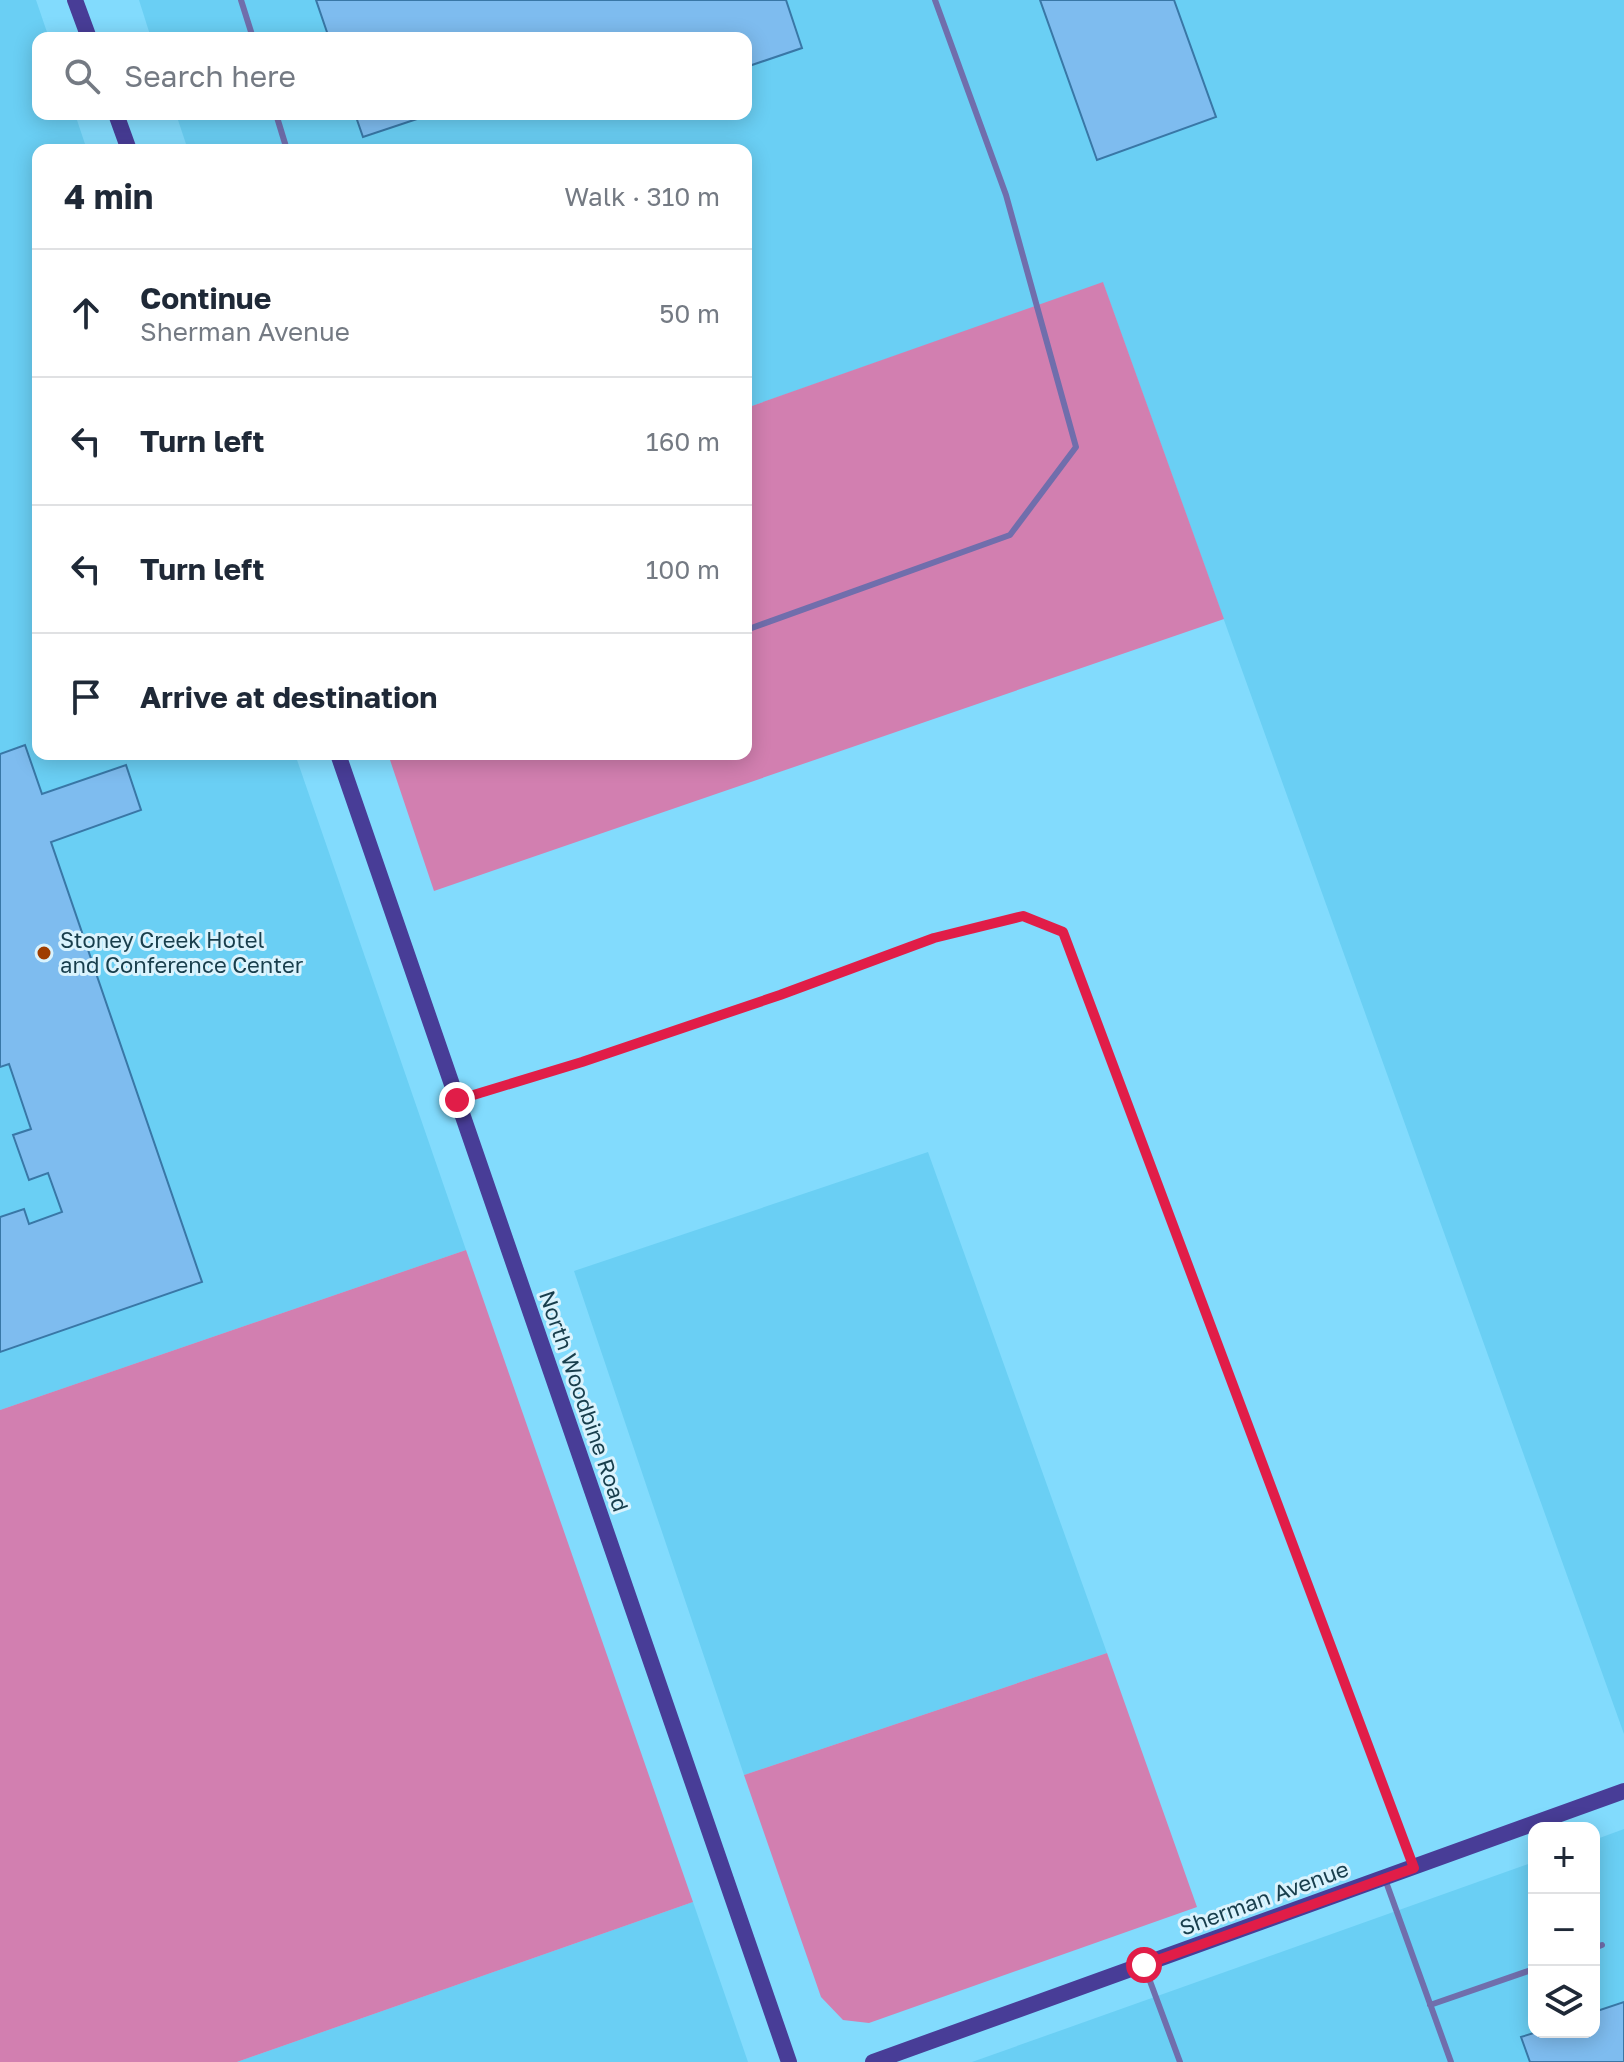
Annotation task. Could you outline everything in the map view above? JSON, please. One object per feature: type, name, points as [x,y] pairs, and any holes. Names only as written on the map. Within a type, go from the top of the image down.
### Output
[{"type":"street","points":[[75,0],[87,32]]},
{"type":"street","points":[[118,120],[127,144]]},
{"type":"street","name":"North Woodbine Road","points":[[340,760],[789,2062]]},
{"type":"street","name":"Sherman Avenue","points":[[873,2062],[1624,1791]]},
{"type":"lane","points":[[241,0],[251,32]]},
{"type":"lane","points":[[752,628],[1010,535],[1076,447],[1006,195],[935,0]]},
{"type":"lane","points":[[278,120],[285,144]]},
{"type":"lane","points":[[457,1100],[780,995],[934,938],[1023,916],[1063,932],[1414,1868]]},
{"type":"lane","points":[[1385,1879],[1451,2062]]},
{"type":"lane","points":[[1144,1965],[1180,2062]]},
{"type":"lane","points":[[1430,2005],[1528,1971]]},
{"type":"shaded area","points":[[0,0],[36,0],[47,32],[32,32],[32,120],[77,120],[85,144],[32,144],[32,760],[297,760],[466,1250],[0,1410]]},
{"type":"shaded area","points":[[139,0],[1624,0],[1624,1734],[1103,283],[752,406],[752,144],[186,144],[178,120],[752,120],[752,32],[149,32]]},
{"type":"shaded area","points":[[1103,282],[1224,619],[434,891],[390,760],[752,760],[752,406]]},
{"type":"shaded area","points":[[928,1152],[1107,1653],[744,1775],[574,1271]]},
{"type":"shaded area","points":[[466,1250],[693,1902],[237,2062],[0,2062],[0,1410]]},
{"type":"shaded area","points":[[1107,1653],[1197,1907],[869,2023],[843,2020],[821,1997],[744,1775]]},
{"type":"shaded area","points":[[1624,1829],[1624,2062],[972,2062],[1528,1864],[1528,2038],[1600,2038],[1600,1838]]},
{"type":"shaded area","points":[[693,1902],[748,2062],[237,2062]]},
{"type":"building","points":[[316,0],[786,0],[802,48],[752,65],[752,32],[327,32]]},
{"type":"building","points":[[1040,0],[1174,0],[1216,117],[1097,160]]},
{"type":"building","points":[[357,120],[414,120],[363,137]]},
{"type":"building","name":"Stoney Creek Hotel and Conference Center","points":[[25,745],[42,794],[126,765],[141,810],[51,842],[202,1282],[0,1352],[0,1217],[24,1209],[29,1224],[62,1212],[48,1173],[29,1180],[13,1135],[31,1129],[9,1064],[0,1067],[0,754]]},
{"type":"building","points":[[1624,2002],[1624,2062],[1530,2062],[1521,2037],[1600,2038],[1600,2010]]},
{"type":"place","name":"Stoney Creek Hotel and Conference Center","points":[[44,953]]},
{"type":"route","points":[[457,1100],[582,1062],[780,995],[934,938],[1023,916],[1063,932],[1414,1868],[1144,1965]]}]
